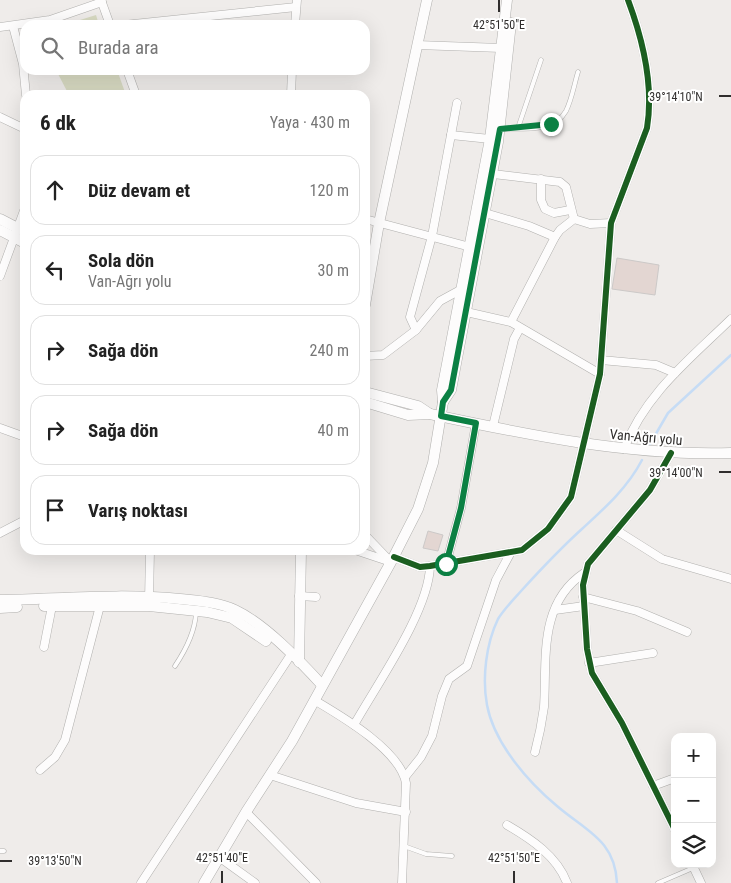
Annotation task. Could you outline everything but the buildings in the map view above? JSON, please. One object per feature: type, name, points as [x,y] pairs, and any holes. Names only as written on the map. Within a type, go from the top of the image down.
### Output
[{"type":"main road","points":[[370,273],[378,223],[427,0]]},
{"type":"main road","points":[[204,883],[314,700],[393,559],[418,509],[433,464],[443,402],[451,390],[490,139],[507,0]]},
{"type":"main road","points":[[463,312],[462,289],[485,213],[493,174],[500,129],[514,0]]},
{"type":"main road","points":[[0,219],[19,232]]},
{"type":"main road","points":[[0,230],[19,232]]},
{"type":"main road","points":[[370,393],[418,406],[430,414]]},
{"type":"main road","name":"Van-Ağrı yolu","points":[[370,404],[408,415],[430,414],[624,449],[671,453],[731,453]]},
{"type":"main road","points":[[295,660],[301,555]]},
{"type":"main road","points":[[0,600],[209,602],[236,611],[322,685]]},
{"type":"main road","points":[[149,601],[232,618],[295,660]]},
{"type":"main road","points":[[0,608],[101,602]]},
{"type":"street","points":[[370,554],[420,567],[522,550],[548,529],[571,497],[600,374],[611,223],[647,128],[649,117],[645,52],[628,0]]},
{"type":"street","points":[[50,20],[101,1],[108,20]]},
{"type":"street","points":[[165,20],[296,4],[295,20]]},
{"type":"street","points":[[0,27],[20,25]]},
{"type":"street","points":[[13,26],[20,53]]},
{"type":"street","points":[[417,45],[502,48]]},
{"type":"street","points":[[24,75],[26,90]]},
{"type":"street","points":[[129,75],[134,90]]},
{"type":"street","points":[[291,90],[292,75]]},
{"type":"street","points":[[416,330],[410,317],[432,236],[457,103]]},
{"type":"street","points":[[0,117],[20,127]]},
{"type":"street","points":[[451,135],[490,139]]},
{"type":"street","points":[[493,174],[558,181],[565,184],[570,210],[574,219],[590,224],[611,223]]},
{"type":"street","points":[[541,179],[540,200],[545,209],[554,213],[570,210]]},
{"type":"street","points":[[485,213],[529,226],[555,237]]},
{"type":"street","points":[[511,322],[555,237],[560,230],[574,219]]},
{"type":"street","points":[[370,221],[474,249]]},
{"type":"street","points":[[0,276],[19,232]]},
{"type":"street","points":[[370,356],[383,355],[416,330],[440,302],[462,289]]},
{"type":"street","points":[[463,312],[511,322],[600,374]]},
{"type":"street","points":[[624,449],[633,426],[644,409],[675,373],[731,319]]},
{"type":"street","points":[[493,426],[514,339],[520,328]]},
{"type":"street","points":[[601,360],[656,365],[675,373]]},
{"type":"street","points":[[446,564],[461,508],[476,423]]},
{"type":"street","points":[[0,428],[20,435]]},
{"type":"street","points":[[671,453],[650,490],[588,564],[584,573],[584,606],[589,663],[672,823]]},
{"type":"street","points":[[0,533],[20,523]]},
{"type":"street","points":[[616,530],[662,559],[731,579]]},
{"type":"street","points":[[370,539],[393,559]]},
{"type":"street","points":[[405,777],[421,758],[432,736],[449,679],[467,666],[496,580],[511,552]]},
{"type":"street","points":[[149,601],[150,555]]},
{"type":"street","points":[[354,724],[420,606],[429,583],[430,566]]},
{"type":"street","points":[[535,752],[544,706],[547,632],[555,610],[567,588],[584,573]]},
{"type":"street","points":[[299,596],[316,597]]},
{"type":"street","points":[[584,597],[637,612],[687,632]]},
{"type":"street","points":[[40,770],[56,757],[64,740],[101,602]]},
{"type":"street","points":[[44,647],[52,606]]},
{"type":"street","points":[[555,610],[584,606]]},
{"type":"street","points":[[589,663],[653,653]]},
{"type":"street","points":[[141,883],[295,660]]},
{"type":"street","points":[[314,700],[354,724],[396,762],[405,777],[406,812],[402,883]]},
{"type":"street","points":[[270,775],[356,803],[406,812]]},
{"type":"street","points":[[653,786],[671,779]]},
{"type":"street","points":[[246,812],[316,883]]},
{"type":"street","points":[[507,825],[542,849],[561,870],[567,883]]},
{"type":"street","points":[[219,857],[255,883]]},
{"type":"street","points":[[694,868],[701,883]]},
{"type":"lane","points":[[518,128],[541,60]]},
{"type":"lane","points":[[500,129],[544,127],[559,119],[565,111],[578,72]]},
{"type":"lane","points":[[175,666],[192,632],[197,610]]},
{"type":"lane","points":[[404,846],[426,854],[452,856]]},
{"type":"lane","points":[[658,883],[689,868]]},
{"type":"green space","points":[[96,15],[98,20],[80,20]]},
{"type":"green space","points":[[59,75],[119,75],[124,90],[66,90]]},
{"type":"waterway","points":[[650,444],[668,413],[731,355]]},
{"type":"waterway","points":[[617,883],[615,868],[605,846],[546,796],[524,774],[505,747],[497,733],[487,705],[485,673],[491,639],[498,619],[503,612],[552,558],[616,496],[642,460]]},
{"type":"cycle path","points":[[394,557],[420,567],[522,550],[548,529],[571,497],[600,374],[611,223],[647,128],[649,112],[646,63],[628,0]]},
{"type":"cycle path","points":[[671,453],[650,490],[588,564],[583,585],[587,649],[592,673],[622,723],[672,823]]},
{"type":"route","points":[[446,564],[461,508],[476,423],[441,416],[443,402],[451,390],[467,314],[500,129],[544,127],[551,124]]}]
